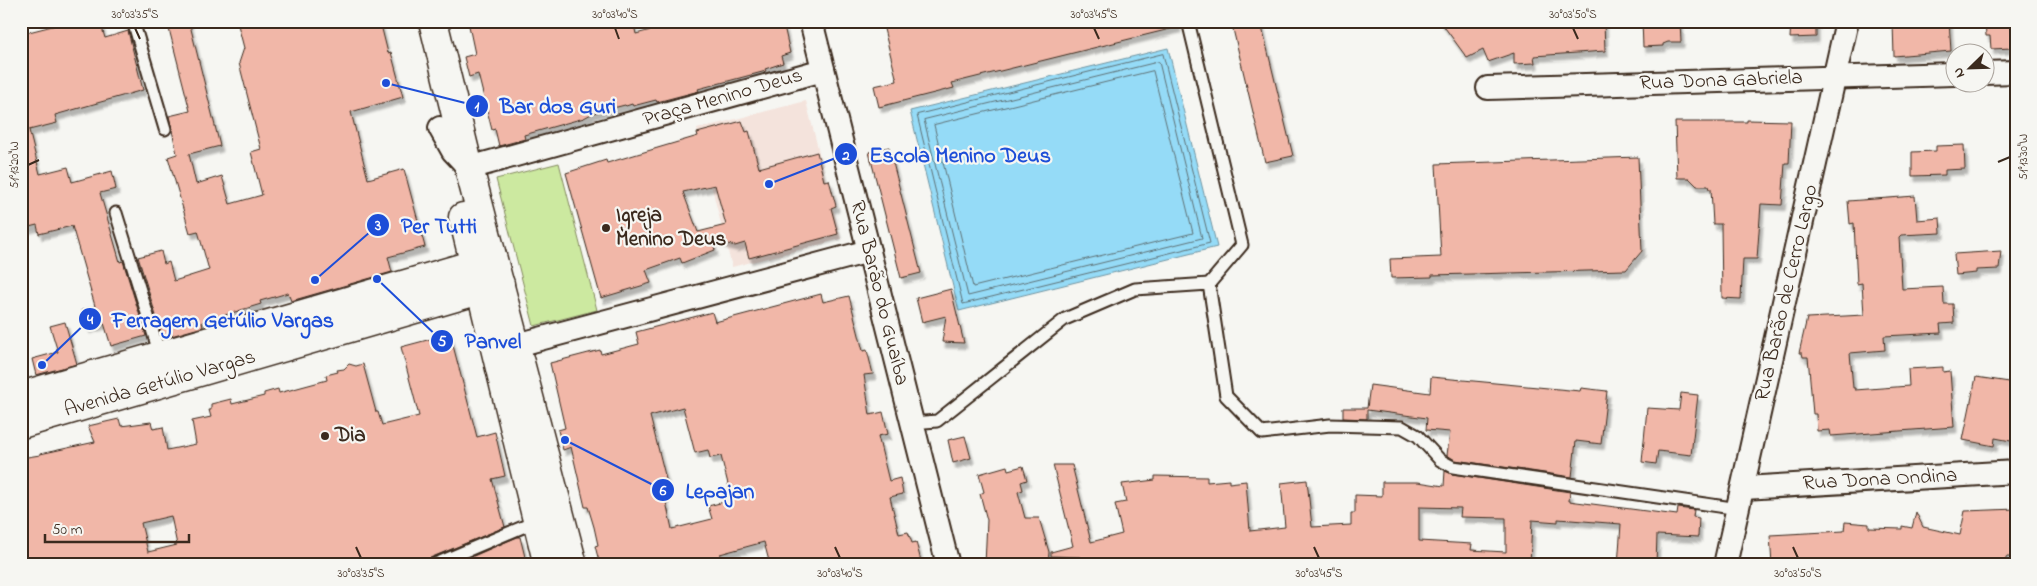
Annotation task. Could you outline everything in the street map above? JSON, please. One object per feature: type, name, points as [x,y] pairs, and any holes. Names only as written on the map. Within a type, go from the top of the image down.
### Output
[{"type":"main road","points":[[414,21],[440,128],[491,287],[548,565]]},
{"type":"main road","points":[[433,21],[469,168],[484,261]]},
{"type":"main road","name":"Avenida Getúlio Vargas","points":[[21,396],[484,261]]},
{"type":"main road","points":[[491,287],[517,345],[573,565]]},
{"type":"main road","name":"Avenida Getúlio Vargas","points":[[21,424],[491,287]]},
{"type":"street","name":"Rua Barão do Guaíba","points":[[811,21],[948,565]]},
{"type":"street","name":"Rua Barão de Cerro Largo","points":[[1725,565],[1836,77],[1847,21]]},
{"type":"street","name":"Praça Menino Deus","points":[[469,168],[823,70]]},
{"type":"street","points":[[1994,73],[2016,72]]},
{"type":"street","name":"Rua Dona Gabriela","points":[[1488,88],[1944,74]]},
{"type":"street","points":[[440,128],[453,151],[469,168]]},
{"type":"street","points":[[517,345],[868,251]]},
{"type":"street","name":"Rua Dona Ondina","points":[[1741,498],[2016,472]]},
{"type":"lane","points":[[134,21],[164,129]]},
{"type":"lane","points":[[912,423],[937,421],[1065,319],[1134,289],[1209,284],[1242,245],[1188,21]]},
{"type":"lane","points":[[116,213],[160,355]]},
{"type":"lane","points":[[1209,284],[1226,396],[1262,433],[1330,425],[1402,427],[1418,436],[1440,460],[1454,467],[1741,498]]},
{"type":"lane","points":[[433,565],[538,521]]},
{"type":"shaded area","points":[[806,101],[841,239],[732,267],[697,129]]},
{"type":"green space","points":[[559,163],[597,310],[534,326],[496,179]]},
{"type":"water","points":[[1168,48],[1217,247],[959,311],[910,111]]},
{"type":"building","points":[[72,21],[100,21],[105,38],[128,31],[143,90],[55,115],[57,123],[29,130],[40,174],[68,167],[72,182],[112,171],[116,189],[100,193],[120,262],[123,261],[146,336],[111,346],[104,323],[87,328],[82,310],[95,306],[72,226],[39,234],[37,225],[21,229],[21,34]]},
{"type":"building","points":[[167,21],[189,21],[220,146],[189,154],[196,184],[222,176],[230,204],[262,195],[251,152],[261,149],[239,63],[244,48],[237,21],[380,21],[388,53],[391,52],[403,97],[351,112],[368,179],[404,169],[425,247],[388,257],[392,272],[291,301],[288,293],[260,301],[261,304],[202,322],[203,327],[164,338],[138,257],[161,251],[164,264],[169,262],[174,281],[209,270],[198,231],[190,233],[168,157],[177,154],[169,116],[190,111]]},
{"type":"building","points":[[468,21],[633,21],[636,34],[684,21],[773,21],[775,28],[784,26],[790,53],[781,56],[783,63],[765,69],[766,71],[657,102],[656,100],[633,106],[632,104],[625,105],[593,113],[584,118],[524,135],[525,139],[499,146],[495,129],[492,130],[478,74],[469,77],[464,57],[475,54]]},
{"type":"building","points":[[882,21],[1177,21],[1178,27],[952,83],[954,88],[879,107],[874,86],[897,81]]},
{"type":"building","points":[[1440,21],[1493,21],[1495,25],[1557,21],[1604,21],[1605,51],[1534,56],[1535,63],[1514,64],[1514,53],[1488,62],[1483,50],[1467,58]]},
{"type":"building","points":[[1642,21],[1680,21],[1681,42],[1668,42],[1663,44],[1663,46],[1643,47]]},
{"type":"building","points":[[1791,21],[1816,21],[1816,37],[1790,38]]},
{"type":"building","points":[[1949,21],[1950,42],[1944,42],[1944,52],[1894,56],[1893,23]]},
{"type":"building","points":[[1985,21],[2011,21],[2012,48],[1994,49],[1994,42],[1990,42],[1990,36],[1986,36]]},
{"type":"building","points":[[1261,23],[1293,156],[1265,162],[1233,29]]},
{"type":"building","points":[[1747,120],[1791,121],[1789,163],[1785,163],[1782,205],[1761,204],[1757,259],[1743,259],[1741,299],[1722,298],[1721,224],[1713,224],[1711,189],[1708,186],[1697,186],[1689,178],[1677,178],[1675,122],[1747,122]]},
{"type":"building","points":[[742,121],[746,132],[749,131],[759,168],[817,152],[824,181],[829,180],[836,206],[831,208],[838,234],[749,258],[745,243],[735,246],[712,239],[715,250],[682,263],[680,258],[646,270],[651,283],[601,298],[566,173],[606,160],[607,163],[698,136],[697,133]],"holes":[[[715,185],[726,225],[698,232],[683,192]]]},
{"type":"building","points":[[1964,145],[1965,169],[1945,170],[1945,175],[1912,176],[1912,152],[1936,151],[1936,146]]},
{"type":"building","points":[[889,147],[921,273],[901,278],[869,152]]},
{"type":"building","points":[[1638,157],[1642,251],[1626,270],[1432,275],[1432,277],[1391,278],[1390,259],[1441,257],[1436,164]]},
{"type":"building","points":[[1915,196],[1917,220],[1940,218],[1941,233],[1901,235],[1899,237],[1902,289],[1943,287],[1944,304],[1953,304],[1954,323],[1940,324],[1941,333],[1884,336],[1885,350],[1850,353],[1853,388],[1855,390],[1909,386],[1908,369],[1943,367],[1943,372],[1950,371],[1954,427],[1831,436],[1830,430],[1817,431],[1816,414],[1813,414],[1808,357],[1803,357],[1802,353],[1799,353],[1807,318],[1864,315],[1862,283],[1857,284],[1854,223],[1850,224],[1848,201]]},
{"type":"building","points":[[2001,251],[1999,269],[1976,270],[1976,273],[1956,275],[1954,254]]},
{"type":"building","points":[[951,289],[964,343],[942,342],[946,316],[922,322],[916,298]]},
{"type":"building","points":[[821,294],[823,302],[849,296],[863,351],[867,350],[873,374],[864,375],[870,415],[883,412],[888,434],[878,436],[889,481],[900,478],[903,494],[890,497],[899,534],[908,532],[912,543],[916,542],[922,565],[770,565],[764,542],[720,554],[723,565],[600,565],[595,546],[598,545],[594,527],[588,507],[585,507],[571,447],[563,450],[558,430],[565,428],[550,363],[600,350],[601,354],[639,344],[636,332],[712,312],[715,322]],"holes":[[[683,407],[695,453],[708,450],[710,458],[721,456],[732,500],[708,506],[712,519],[672,529],[663,488],[668,487],[650,416]]]},
{"type":"building","points":[[65,322],[77,364],[36,375],[32,359],[58,352],[50,326]]},
{"type":"building","points":[[450,334],[477,437],[495,432],[505,476],[492,479],[505,527],[430,558],[426,565],[34,565],[33,560],[21,562],[21,458],[95,442],[88,426],[119,419],[121,426],[151,422],[153,429],[163,427],[167,450],[196,444],[192,421],[211,417],[209,410],[211,410],[211,404],[231,399],[232,404],[264,396],[264,393],[278,389],[279,393],[327,380],[326,375],[338,372],[337,370],[344,369],[349,364],[356,366],[363,364],[376,412],[378,412],[382,425],[419,416],[401,347]],"holes":[[[171,516],[177,545],[148,552],[141,523]]]},
{"type":"building","points":[[1431,377],[1580,391],[1581,388],[1607,391],[1601,444],[1576,441],[1572,477],[1455,460],[1447,455],[1450,432],[1426,430],[1427,418],[1367,410],[1367,419],[1343,418],[1343,408],[1367,408],[1370,385],[1430,393]]},
{"type":"building","points":[[1976,377],[2016,383],[2016,442],[1995,438],[1994,446],[1963,440]]},
{"type":"building","points":[[1681,393],[1698,395],[1691,455],[1658,451],[1656,464],[1642,462],[1647,408],[1679,410]]},
{"type":"building","points":[[965,436],[971,458],[953,463],[948,440]]},
{"type":"building","points":[[1053,465],[1072,465],[1091,542],[1122,534],[1115,504],[1126,502],[1122,484],[1155,480],[1155,476],[1207,477],[1207,482],[1229,480],[1229,483],[1246,481],[1250,531],[1285,527],[1281,483],[1307,480],[1312,527],[1351,525],[1351,513],[1355,513],[1355,495],[1382,496],[1382,482],[1418,482],[1444,486],[1445,471],[1452,474],[1570,492],[1569,501],[1677,515],[1678,508],[1694,510],[1693,517],[1699,518],[1698,537],[1657,535],[1656,565],[1618,565],[1621,524],[1558,519],[1558,522],[1532,520],[1530,565],[1083,565],[1081,557],[1051,556],[1051,552],[1073,546]],"holes":[[[1419,507],[1461,508],[1460,517],[1506,518],[1506,552],[1471,550],[1472,544],[1419,541]]]},
{"type":"building","points":[[1007,466],[1008,470],[1023,466],[1027,480],[1021,482],[1023,490],[1018,492],[1025,518],[1039,518],[1049,552],[1048,565],[985,565],[987,520],[980,494],[984,492],[979,474]]},
{"type":"building","points":[[2016,509],[2016,557],[2006,557],[2006,565],[1852,565],[1825,562],[1825,565],[1772,565],[1770,535],[1844,531],[1845,522],[1869,524],[1869,528],[1902,529],[1902,526],[1912,528],[1916,512],[1923,527],[1960,535],[1965,511]]},
{"type":"building","points":[[517,537],[520,537],[527,565],[453,565]]},
{"type":"place","name":"Bar dos Guri","points":[[386,83]]},
{"type":"place","name":"Escola Menino Deus","points":[[769,184]]},
{"type":"place","name":"Igreja Menino Deus","points":[[606,228]]},
{"type":"place","name":"Panvel","points":[[377,279]]},
{"type":"place","name":"Per Tutti","points":[[315,280]]},
{"type":"place","name":"Ferragem Getúlio Vargas","points":[[42,365]]},
{"type":"place","name":"Dia","points":[[325,436]]},
{"type":"place","name":"Lepajan","points":[[565,440]]}]
